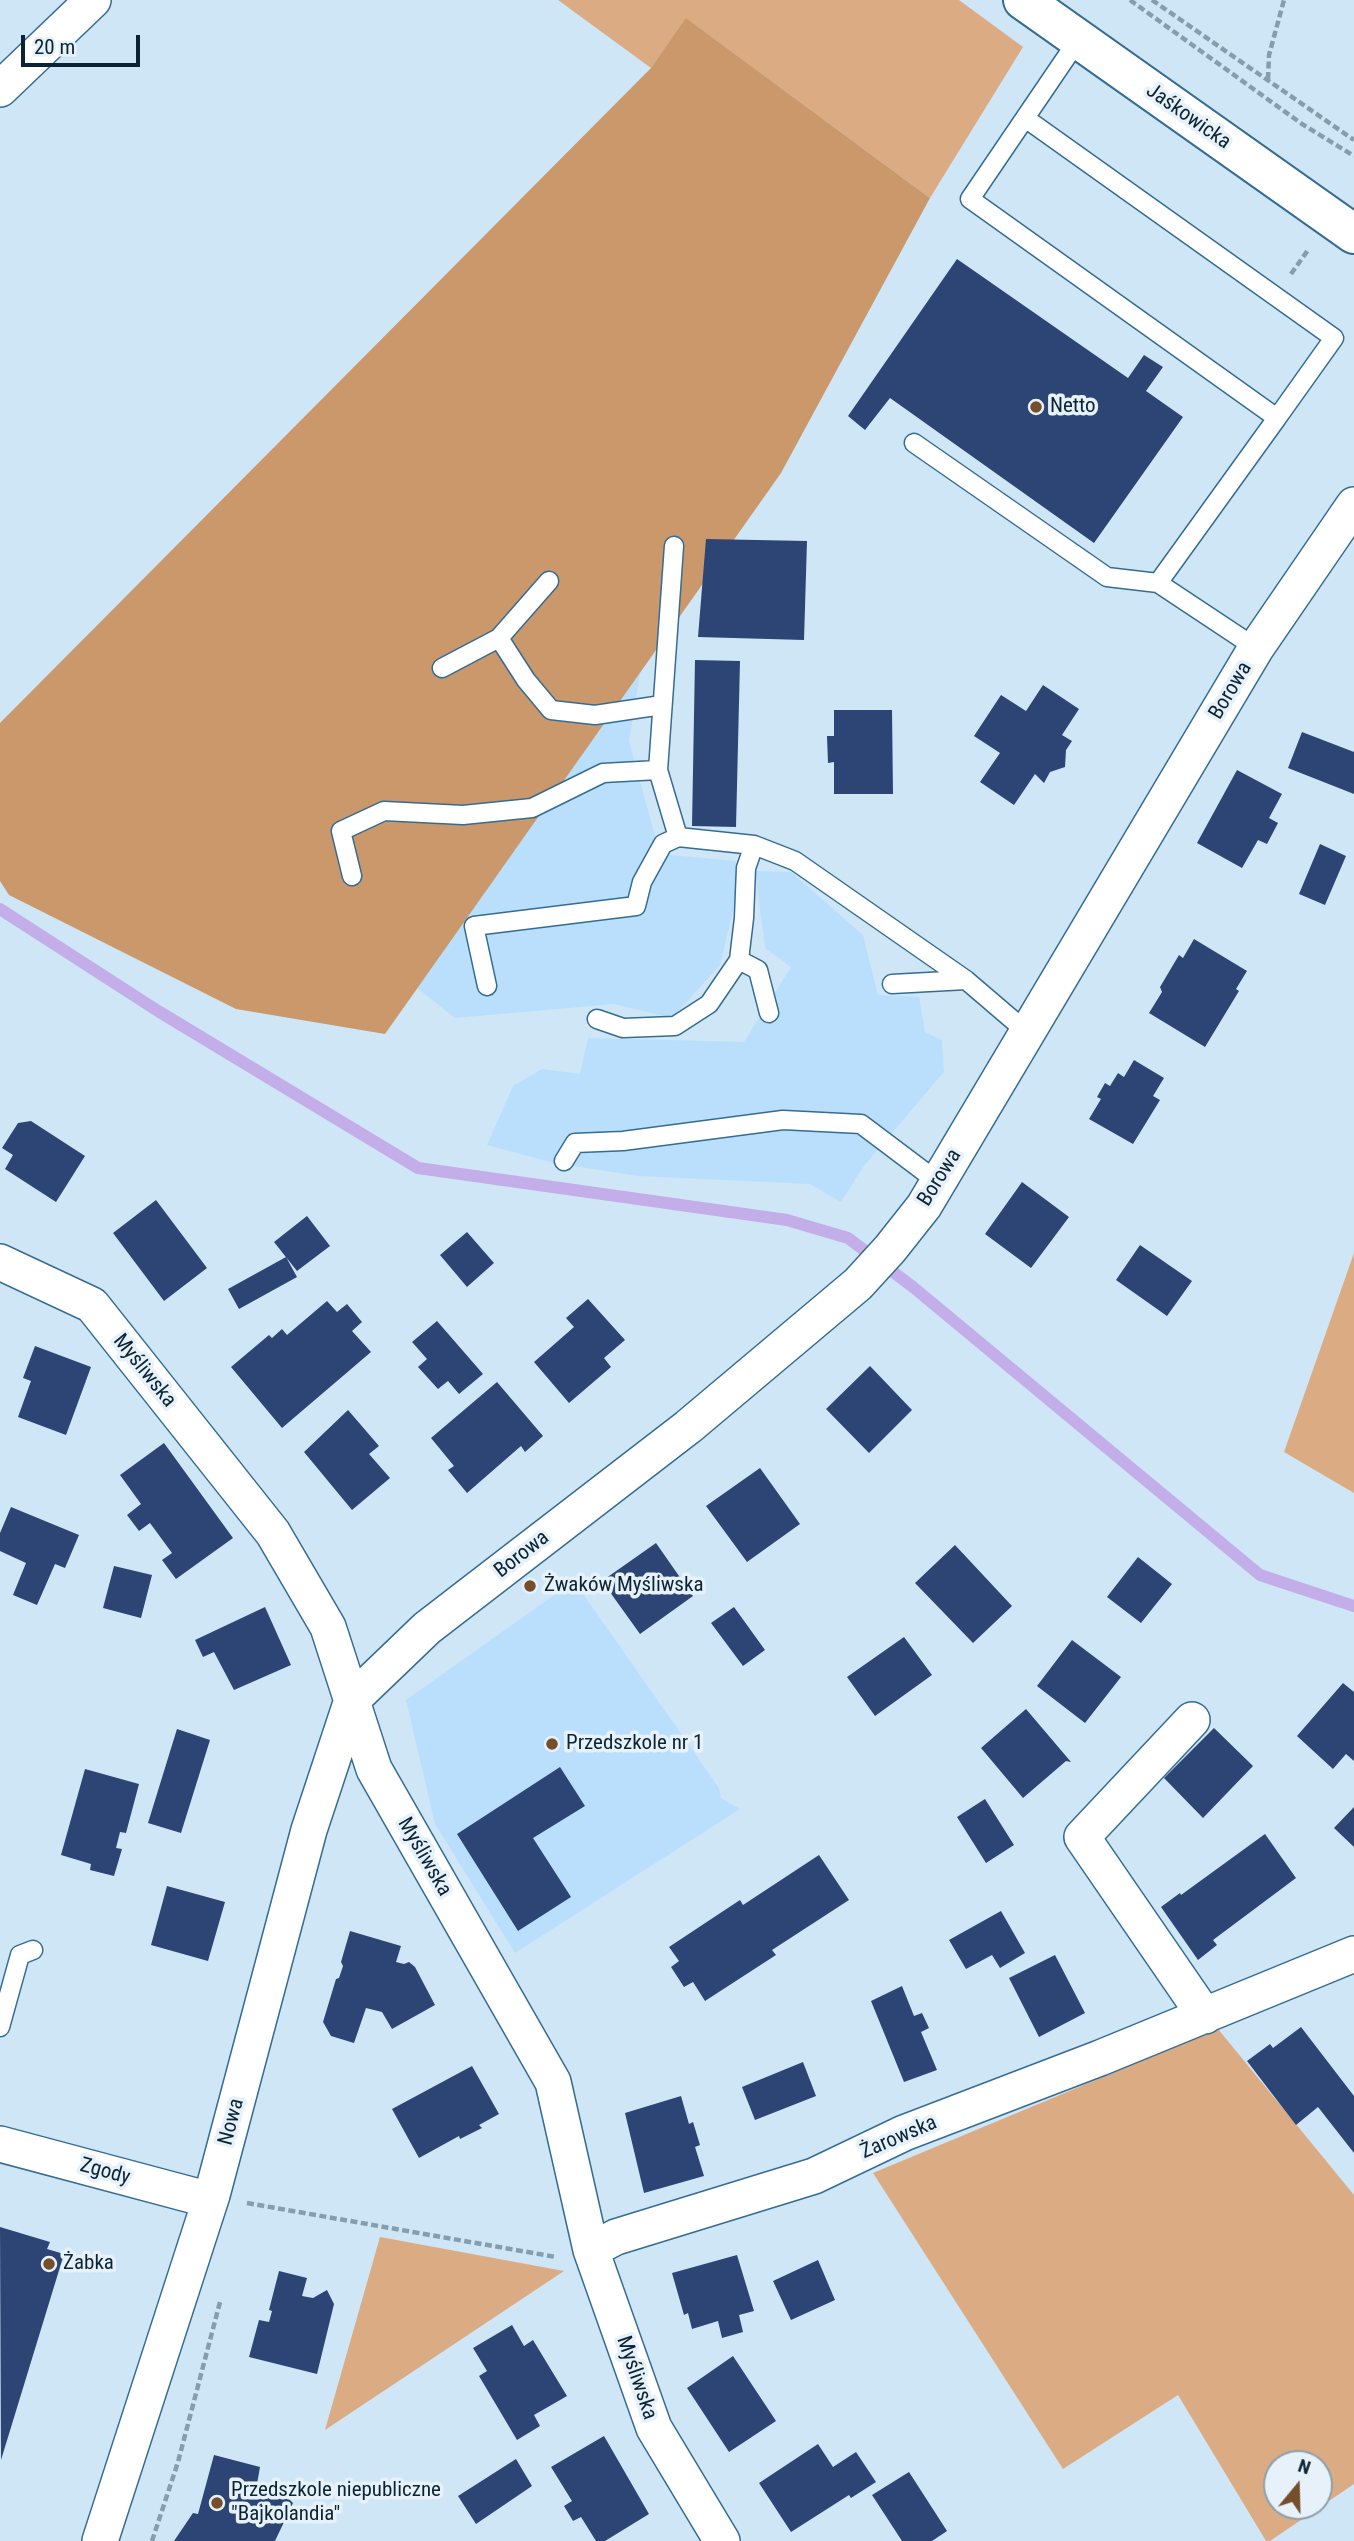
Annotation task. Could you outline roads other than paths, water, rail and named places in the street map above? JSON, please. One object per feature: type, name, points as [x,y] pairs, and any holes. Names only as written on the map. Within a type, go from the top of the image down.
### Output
[{"type":"street","points":[[0,89],[93,0]]},
{"type":"street","name":"Jaśkowicka","points":[[1023,0],[1354,234]]},
{"type":"street","name":"Borowa","points":[[352,1700],[427,1628],[688,1427],[865,1276],[890,1249],[924,1206],[1256,648],[1354,505]]},
{"type":"street","name":"Myśliwska","points":[[0,1262],[92,1305],[274,1533],[328,1627],[374,1769],[553,2082],[591,2250],[654,2428],[722,2541]]},
{"type":"street","name":"Nowa","points":[[100,2541],[222,2200],[309,1830],[352,1700]]},
{"type":"street","points":[[1192,1720],[1082,1837],[1205,2016]]},
{"type":"street","name":"Żarowska","points":[[591,2250],[616,2237],[814,2176],[904,2133],[1205,2016],[1354,1954]]},
{"type":"street","name":"Zgody","points":[[0,2144],[222,2200]]},
{"type":"lane","points":[[1078,40],[970,199],[1277,418]]},
{"type":"lane","points":[[1025,118],[1334,338],[1158,583]]},
{"type":"lane","points":[[914,443],[1107,577],[1158,583],[1256,648]]},
{"type":"lane","points":[[674,546],[658,770],[678,837]]},
{"type":"lane","points":[[442,668],[499,638],[549,581]]},
{"type":"lane","points":[[499,638],[526,680],[551,710],[595,715],[662,705]]},
{"type":"lane","points":[[352,876],[341,831],[384,811],[463,815],[532,808],[603,773],[658,770]]},
{"type":"lane","points":[[487,986],[474,926],[636,906],[642,882],[663,844],[678,837],[754,845],[795,861],[966,980],[1028,1033]]},
{"type":"lane","points":[[597,1019],[623,1028],[675,1026],[709,1004],[739,960],[746,868],[754,845]]},
{"type":"lane","points":[[739,960],[758,971],[769,1013]]},
{"type":"lane","points":[[892,984],[966,980]]},
{"type":"lane","points":[[564,1161],[575,1143],[623,1141],[783,1119],[861,1124],[938,1182]]},
{"type":"lane","points":[[0,2027],[20,1955],[33,1950]]},
{"type":"waterway","points":[[0,909],[158,1011],[418,1168],[787,1220],[848,1238],[913,1287],[1260,1575],[1354,1606]]},
{"type":"place","name":"Netto","points":[[1036,407]]},
{"type":"place","name":"Żwaków Myśliwska","points":[[530,1586]]},
{"type":"place","name":"Przedszkole nr 1","points":[[552,1744]]},
{"type":"place","name":"Żabka","points":[[49,2264]]},
{"type":"place","name":"Przedszkole niepubliczne \"Bajkolandia\"","points":[[217,2503]]}]
